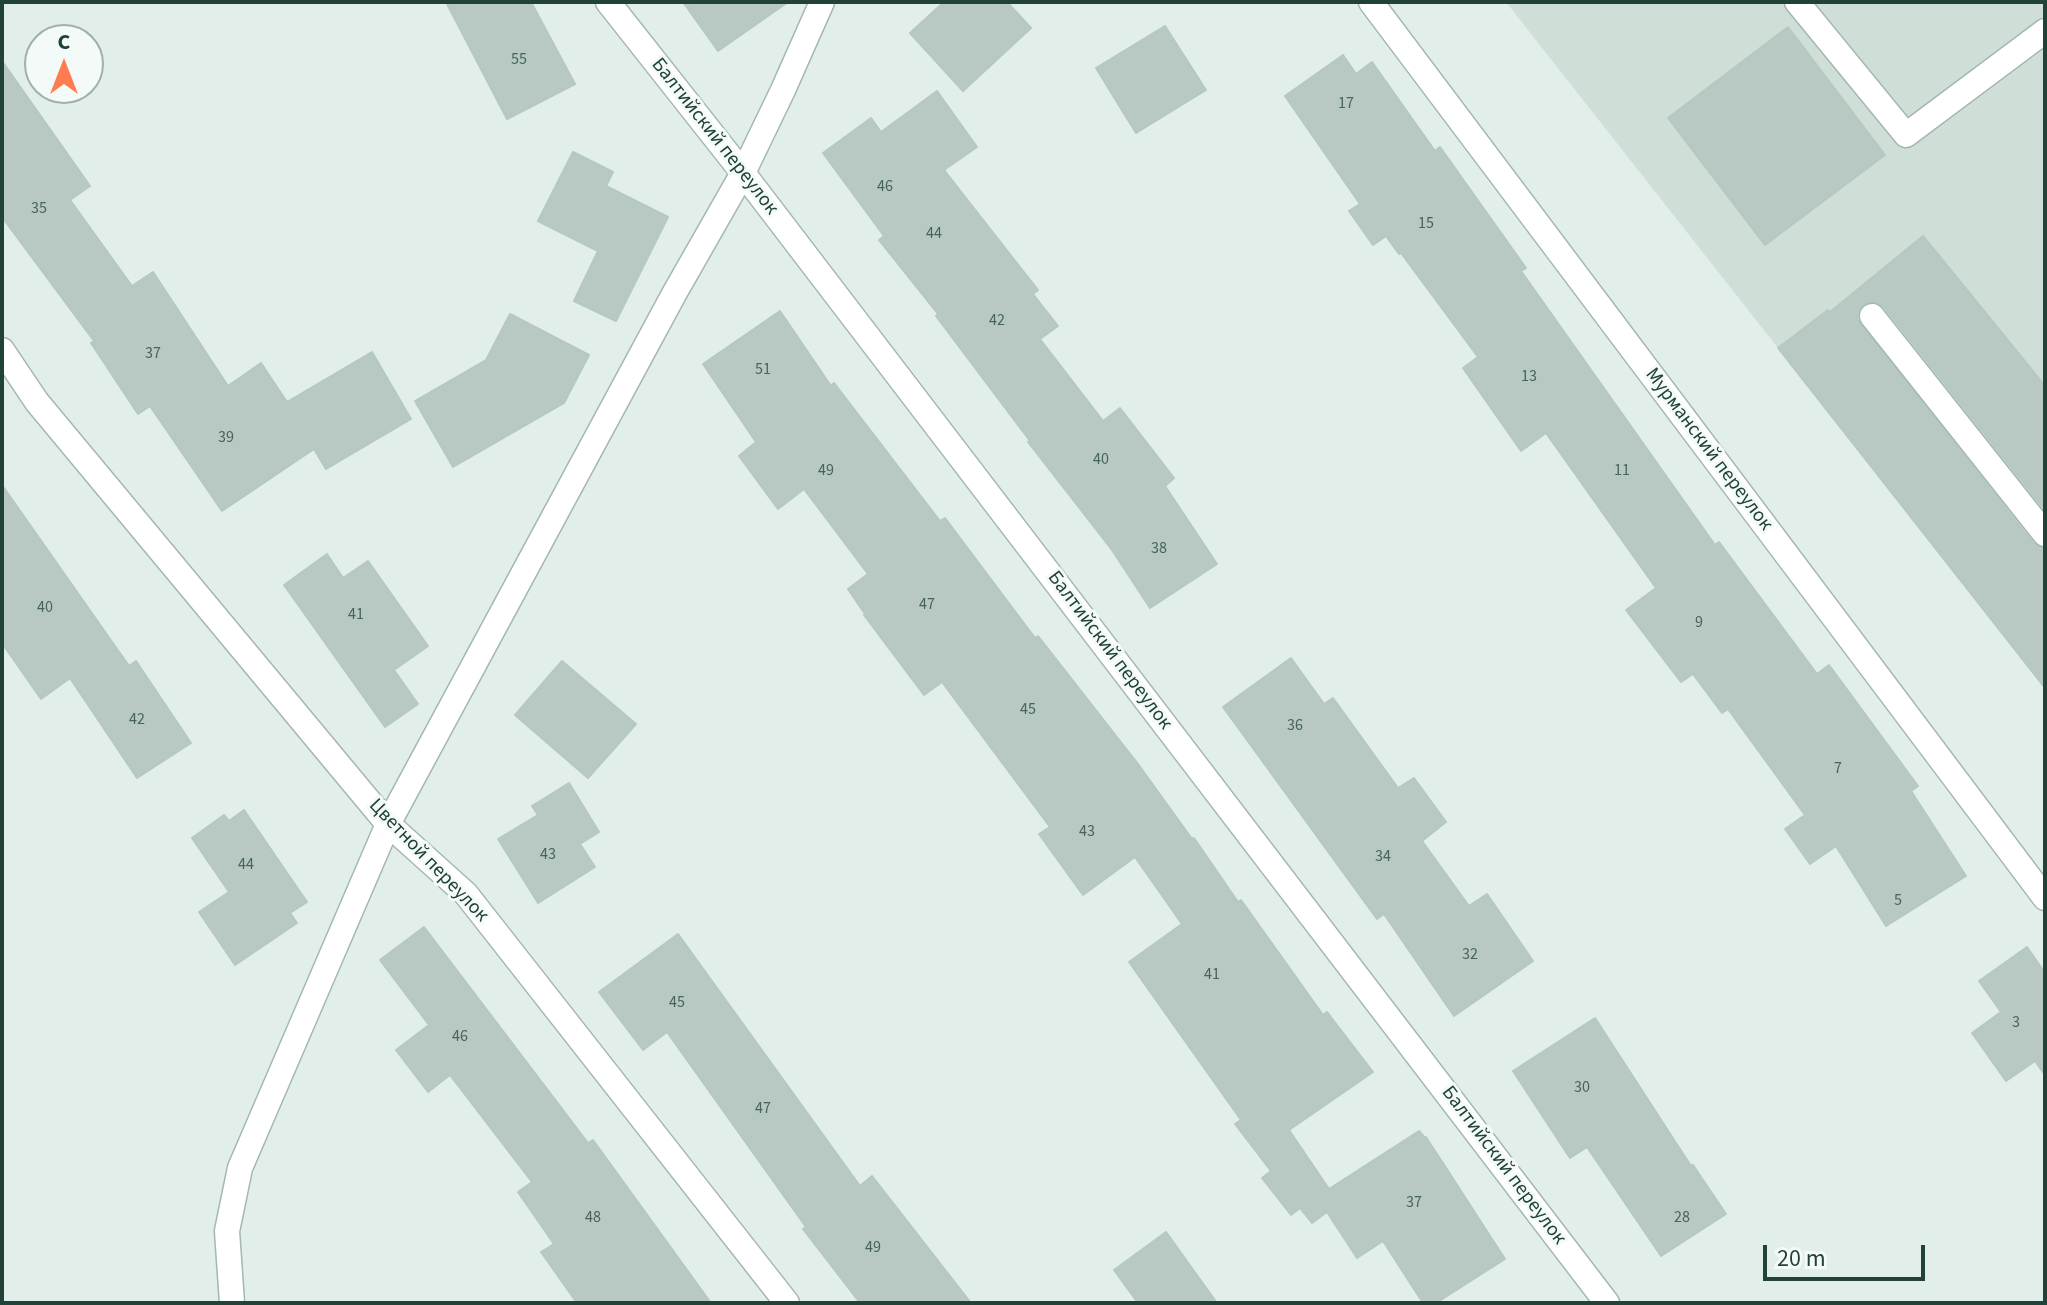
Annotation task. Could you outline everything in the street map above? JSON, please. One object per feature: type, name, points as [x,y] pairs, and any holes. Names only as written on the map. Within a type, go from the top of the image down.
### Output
[{"type":"street","name":"Балтийский переулок","points":[[608,2],[743,173],[1607,1303]]},
{"type":"street","points":[[232,1303],[227,1231],[240,1168],[388,824],[674,294],[743,173],[822,2]]},
{"type":"street","name":"Мурманский переулок","points":[[1371,2],[2045,898]]},
{"type":"street","points":[[1797,2],[1906,135],[2045,31]]},
{"type":"street","points":[[1872,316],[2045,534]]},
{"type":"street","name":"Цветной переулок","points":[[2,350],[37,402],[388,824],[466,894],[787,1303]]},
{"type":"shaded area","points":[[1506,2],[2045,2],[2045,688],[1778,348]]},
{"type":"building","points":[[446,2],[531,2],[575,84],[507,119]]},
{"type":"building","points":[[683,2],[788,2],[718,51]]},
{"type":"building","points":[[944,2],[1007,2],[1031,28],[963,91],[910,33]]},
{"type":"building","points":[[1165,26],[1206,90],[1136,133],[1096,68]]},
{"type":"building","points":[[1788,27],[1885,155],[1765,245],[1668,118]]},
{"type":"building","points":[[1343,55],[1356,74],[1372,62],[1435,151],[1440,147],[1526,268],[1521,271],[1715,545],[1719,542],[1817,674],[1829,665],[1918,786],[1911,791],[1966,876],[1886,926],[1836,846],[1810,864],[1785,829],[1805,815],[1728,709],[1722,713],[1693,674],[1681,682],[1626,610],[1656,588],[1546,433],[1521,451],[1463,368],[1478,357],[1386,236],[1373,245],[1349,211],[1360,204],[1285,96]]},
{"type":"building","points":[[2,61],[24,92],[24,104],[32,104],[90,186],[70,200],[132,286],[153,272],[228,386],[261,363],[287,402],[372,352],[411,419],[326,469],[314,449],[222,511],[150,406],[138,414],[91,343],[94,341],[2,217]]},
{"type":"building","points":[[937,91],[977,147],[944,170],[1038,290],[1033,294],[1058,326],[1040,339],[1103,421],[1120,408],[1174,478],[1165,486],[1217,564],[1150,608],[1112,550],[1028,442],[936,316],[938,314],[879,240],[884,236],[823,153],[871,118],[881,132]]},
{"type":"building","points":[[573,152],[613,172],[606,186],[668,217],[616,321],[574,301],[598,251],[538,221]]},
{"type":"building","points":[[1923,236],[2045,386],[2045,510],[1884,307],[1877,302],[1863,304],[1857,319],[2033,543],[2045,549],[2045,688],[1778,348],[1828,310],[1830,312]]},
{"type":"building","points":[[780,311],[831,386],[834,383],[940,521],[945,518],[1035,638],[1038,636],[1138,764],[1323,1015],[1327,1012],[1373,1072],[1289,1130],[1329,1189],[1419,1131],[1426,1137],[1505,1259],[1436,1303],[1423,1303],[1383,1241],[1357,1258],[1327,1212],[1312,1223],[1300,1208],[1291,1215],[1262,1178],[1271,1171],[1235,1124],[1241,1120],[1129,962],[1182,924],[1135,857],[1083,895],[1039,834],[1050,827],[942,682],[924,695],[864,615],[848,589],[868,574],[804,489],[778,509],[739,456],[756,442],[703,364]]},
{"type":"building","points":[[510,314],[589,355],[564,403],[453,467],[415,401],[486,360]]},
{"type":"building","points":[[2,485],[129,666],[136,661],[191,743],[137,778],[70,678],[41,699],[2,643]]},
{"type":"building","points":[[327,554],[343,578],[368,561],[428,646],[394,670],[418,704],[385,727],[284,585]]},
{"type":"building","points":[[1291,658],[1324,704],[1333,698],[1398,788],[1414,778],[1446,822],[1422,841],[1469,906],[1487,894],[1533,961],[1454,1016],[1384,914],[1377,919],[1223,707]]},
{"type":"building","points":[[562,661],[636,724],[588,778],[515,715]]},
{"type":"building","points":[[569,783],[599,832],[580,844],[595,867],[538,903],[498,839],[538,815],[532,806]]},
{"type":"building","points":[[244,810],[307,902],[290,913],[297,923],[235,965],[199,912],[229,892],[192,838],[224,815],[229,821]]},
{"type":"building","points":[[424,927],[588,1143],[593,1140],[711,1303],[577,1303],[541,1252],[554,1244],[518,1192],[532,1182],[450,1075],[428,1092],[396,1050],[429,1025],[380,960]]},
{"type":"building","points":[[678,934],[860,1186],[872,1176],[971,1303],[860,1303],[803,1229],[806,1227],[667,1032],[643,1050],[599,992]]},
{"type":"building","points":[[2027,947],[2045,973],[2045,1075],[2035,1061],[2006,1081],[1972,1033],[2001,1012],[1979,981]]},
{"type":"building","points":[[1595,1018],[1691,1166],[1726,1214],[1661,1256],[1587,1147],[1570,1158],[1513,1071]]},
{"type":"building","points":[[1166,1232],[1217,1303],[1138,1303],[1114,1270]]}]
